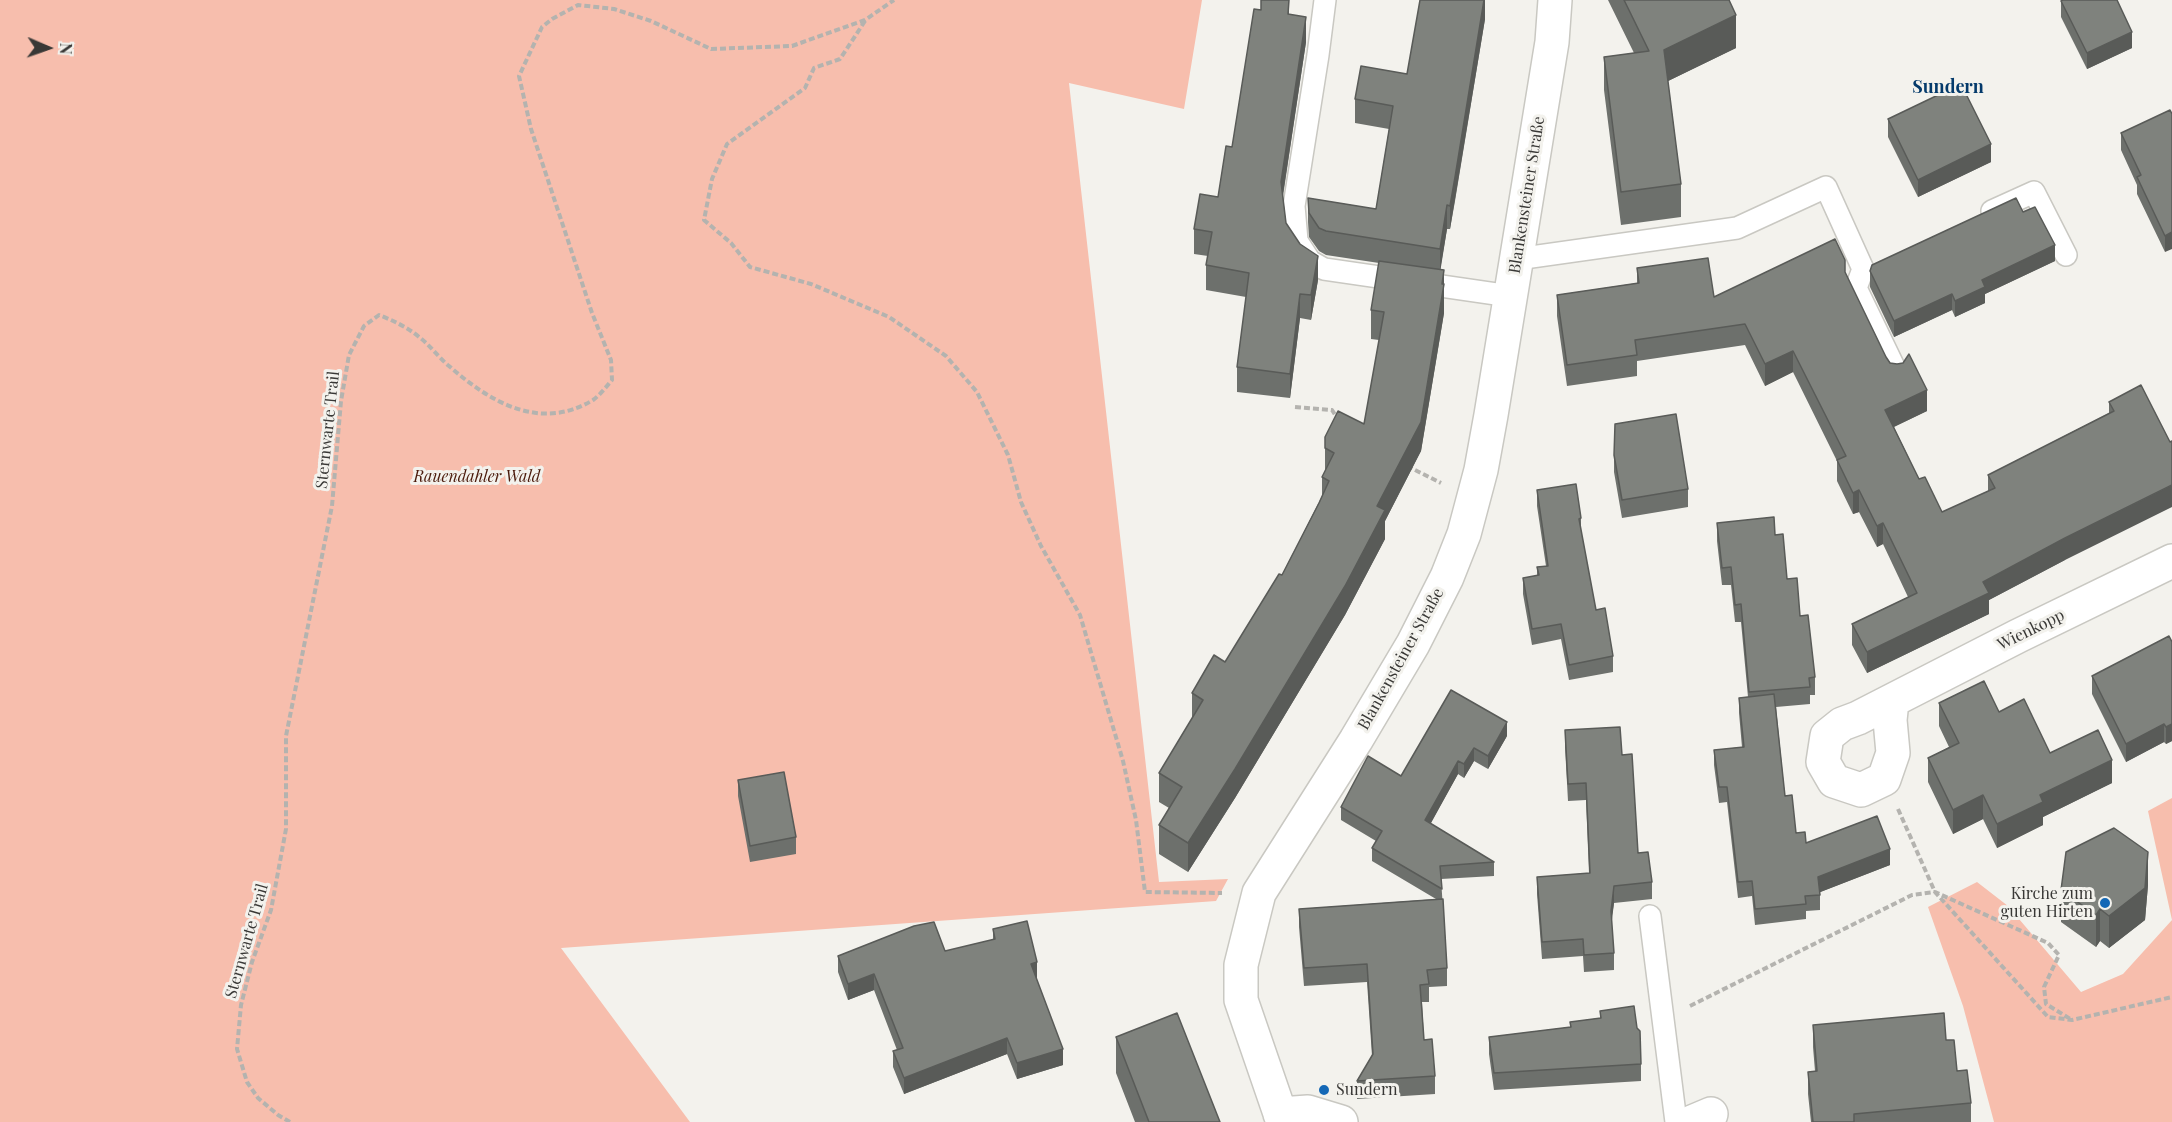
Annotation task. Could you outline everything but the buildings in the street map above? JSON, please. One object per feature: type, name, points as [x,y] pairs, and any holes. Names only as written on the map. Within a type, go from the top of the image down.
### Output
[{"type":"street","name":"Blankensteiner Straße","points":[[1341,1122],[1308,1112],[1282,1118],[1241,1000],[1240,964],[1259,893],[1356,740],[1413,644],[1447,577],[1464,534],[1491,415],[1552,42],[1555,0]]},
{"type":"street","name":"Wienkopp","points":[[1884,778],[1861,790],[1834,781],[1823,762],[1827,736],[1842,724],[2172,561]]},
{"type":"street","points":[[1884,778],[1893,753],[1890,720],[1892,701]]},
{"type":"lane","points":[[1325,0],[1294,206],[1297,241],[1310,261],[1324,269],[1510,296]]},
{"type":"lane","points":[[1517,259],[1737,228],[1826,187],[1863,269],[1856,288],[1897,373]]},
{"type":"lane","points":[[1970,221],[2034,192],[2066,255]]},
{"type":"lane","points":[[1863,269],[1884,260]]},
{"type":"lane","points":[[1650,916],[1676,1122]]},
{"type":"path","name":"Sternwarte Trail","points":[[290,1122],[258,1098],[247,1082],[237,1049],[241,1005],[252,962],[271,910],[286,830],[286,736],[332,506],[342,400],[349,355],[364,326],[379,315],[398,322],[420,337],[476,388],[508,406],[541,415],[568,411],[595,399],[612,380],[611,360],[589,303],[539,152],[519,76],[542,27],[578,5],[614,9],[651,21],[711,49],[792,46],[866,20],[894,0]]},
{"type":"path","points":[[866,20],[840,59],[814,68],[805,88],[727,144],[712,179],[704,220],[731,243],[750,267],[811,284],[889,317],[946,356],[977,392],[1008,454],[1021,502],[1041,546],[1080,615],[1130,790],[1145,892],[1259,893]]},
{"type":"path","points":[[1295,407],[1332,410],[1343,425]]},
{"type":"path","points":[[1404,464],[1473,499]]},
{"type":"path","points":[[1884,778],[1935,892],[2048,1017],[2072,1020],[2172,997]]},
{"type":"path","points":[[1683,1010],[1912,895],[1935,892],[2048,943],[2059,955],[2044,987],[2046,1004],[2072,1020]]},
{"type":"green space","name":"Rauendahler Wald","points":[[0,0],[1202,0],[1184,109],[1069,83],[1159,882],[1228,879],[1216,901],[561,948],[690,1122],[0,1122]]},
{"type":"green space","points":[[2172,798],[2172,920],[2148,811]]},
{"type":"green space","points":[[1977,882],[2008,906],[2081,992],[2123,974],[2172,920],[2172,1122],[1994,1122],[1963,1006],[1928,907]]},
{"type":"place","name":"Kirche zum guten Hirten","points":[[2105,903]]},
{"type":"place","name":"Sundern","points":[[1324,1090]]},
{"type":"district","name":"Sundern","points":[[1948,87]]}]
